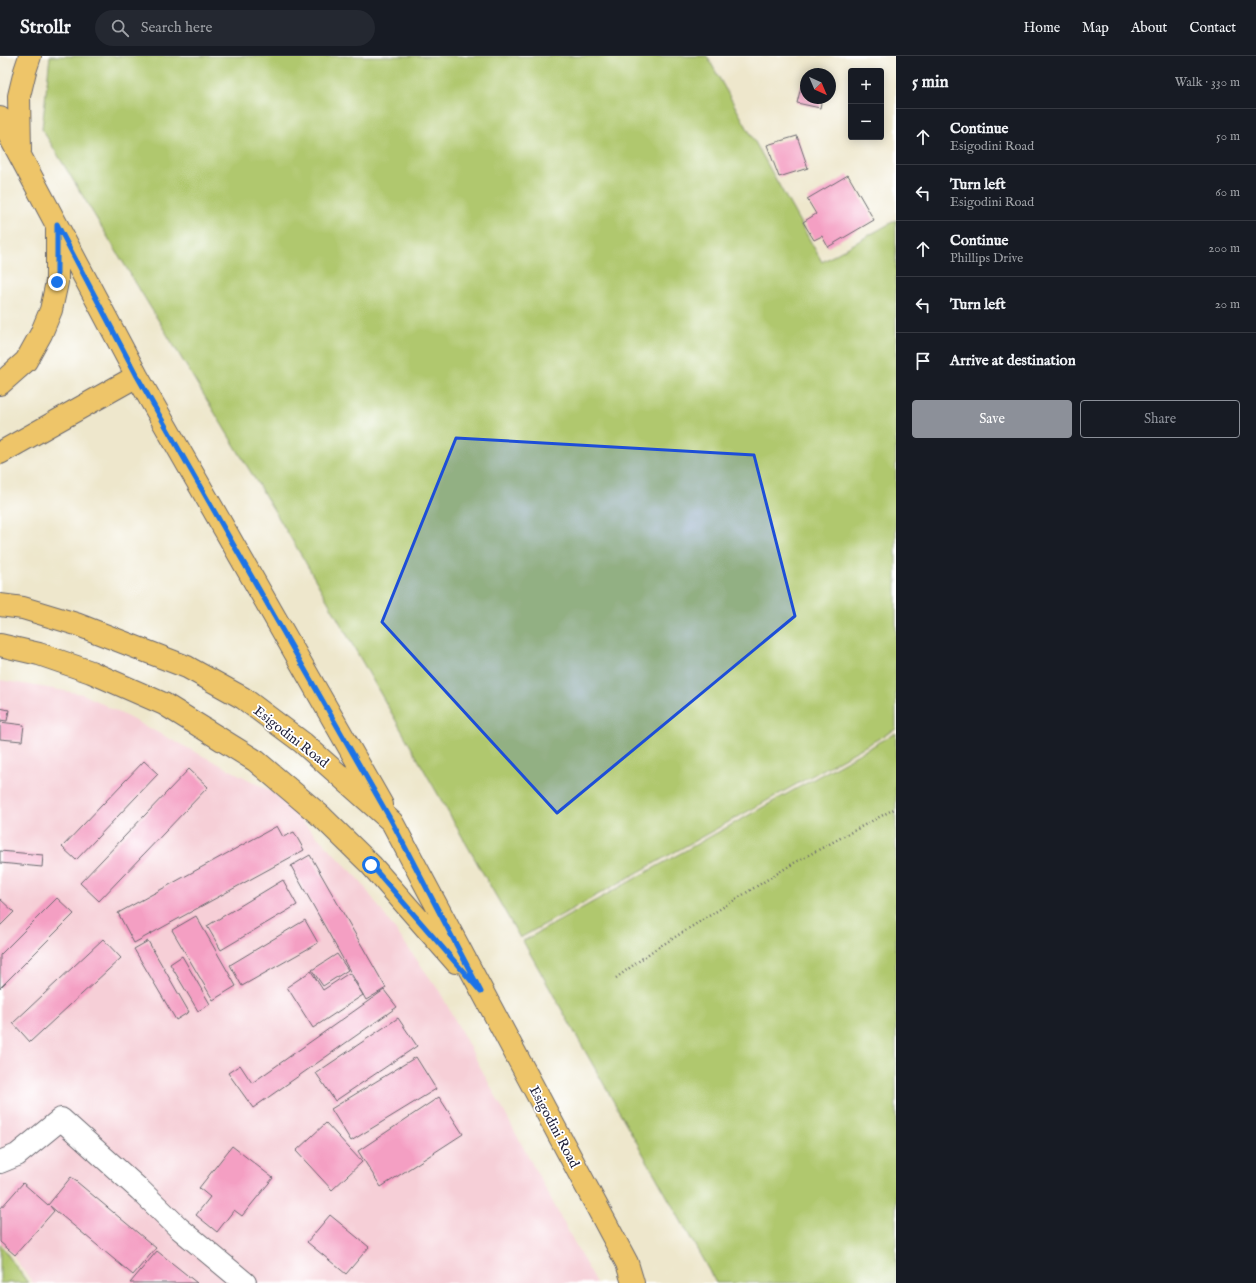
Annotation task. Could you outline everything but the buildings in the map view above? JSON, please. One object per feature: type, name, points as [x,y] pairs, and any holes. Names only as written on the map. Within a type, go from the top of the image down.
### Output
[{"type":"main road","points":[[20,154],[19,96],[30,56]]},
{"type":"main road","points":[[0,118],[137,376],[392,822]]},
{"type":"main road","points":[[0,384],[26,361],[41,334],[51,310],[57,282],[57,224]]},
{"type":"main road","points":[[0,453],[137,376]]},
{"type":"main road","name":"Esigodini Road","points":[[0,604],[23,608],[76,624],[187,667],[242,698],[303,743],[392,822],[481,992],[627,1262],[634,1283]]},
{"type":"main road","name":"Esigodini Road","points":[[0,645],[39,654],[91,672],[164,704],[256,761],[322,817],[371,865],[481,992]]},
{"type":"main road","name":"Esigodini Road","points":[[627,1262],[645,1283]]},
{"type":"lane","points":[[0,1162],[17,1155],[61,1119],[140,1190],[179,1228],[245,1283]]},
{"type":"path","points":[[616,978],[651,952],[794,863],[896,808]]},
{"type":"highlighted area","points":[[456,438],[754,455],[795,616],[557,813],[382,622]]},
{"type":"shaded area","points":[[0,680],[83,694],[273,792],[358,878],[440,992],[596,1283],[33,1283],[0,1239]]},
{"type":"green space","points":[[50,56],[707,56],[822,262],[896,220],[896,729],[520,938],[303,558],[42,129]]},
{"type":"green space","points":[[896,733],[896,1283],[716,1283],[523,941]]},
{"type":"green space","points":[[0,1244],[28,1283],[0,1283]]},
{"type":"route","points":[[57,282],[57,224],[137,376],[392,822],[481,992],[371,865]]}]
